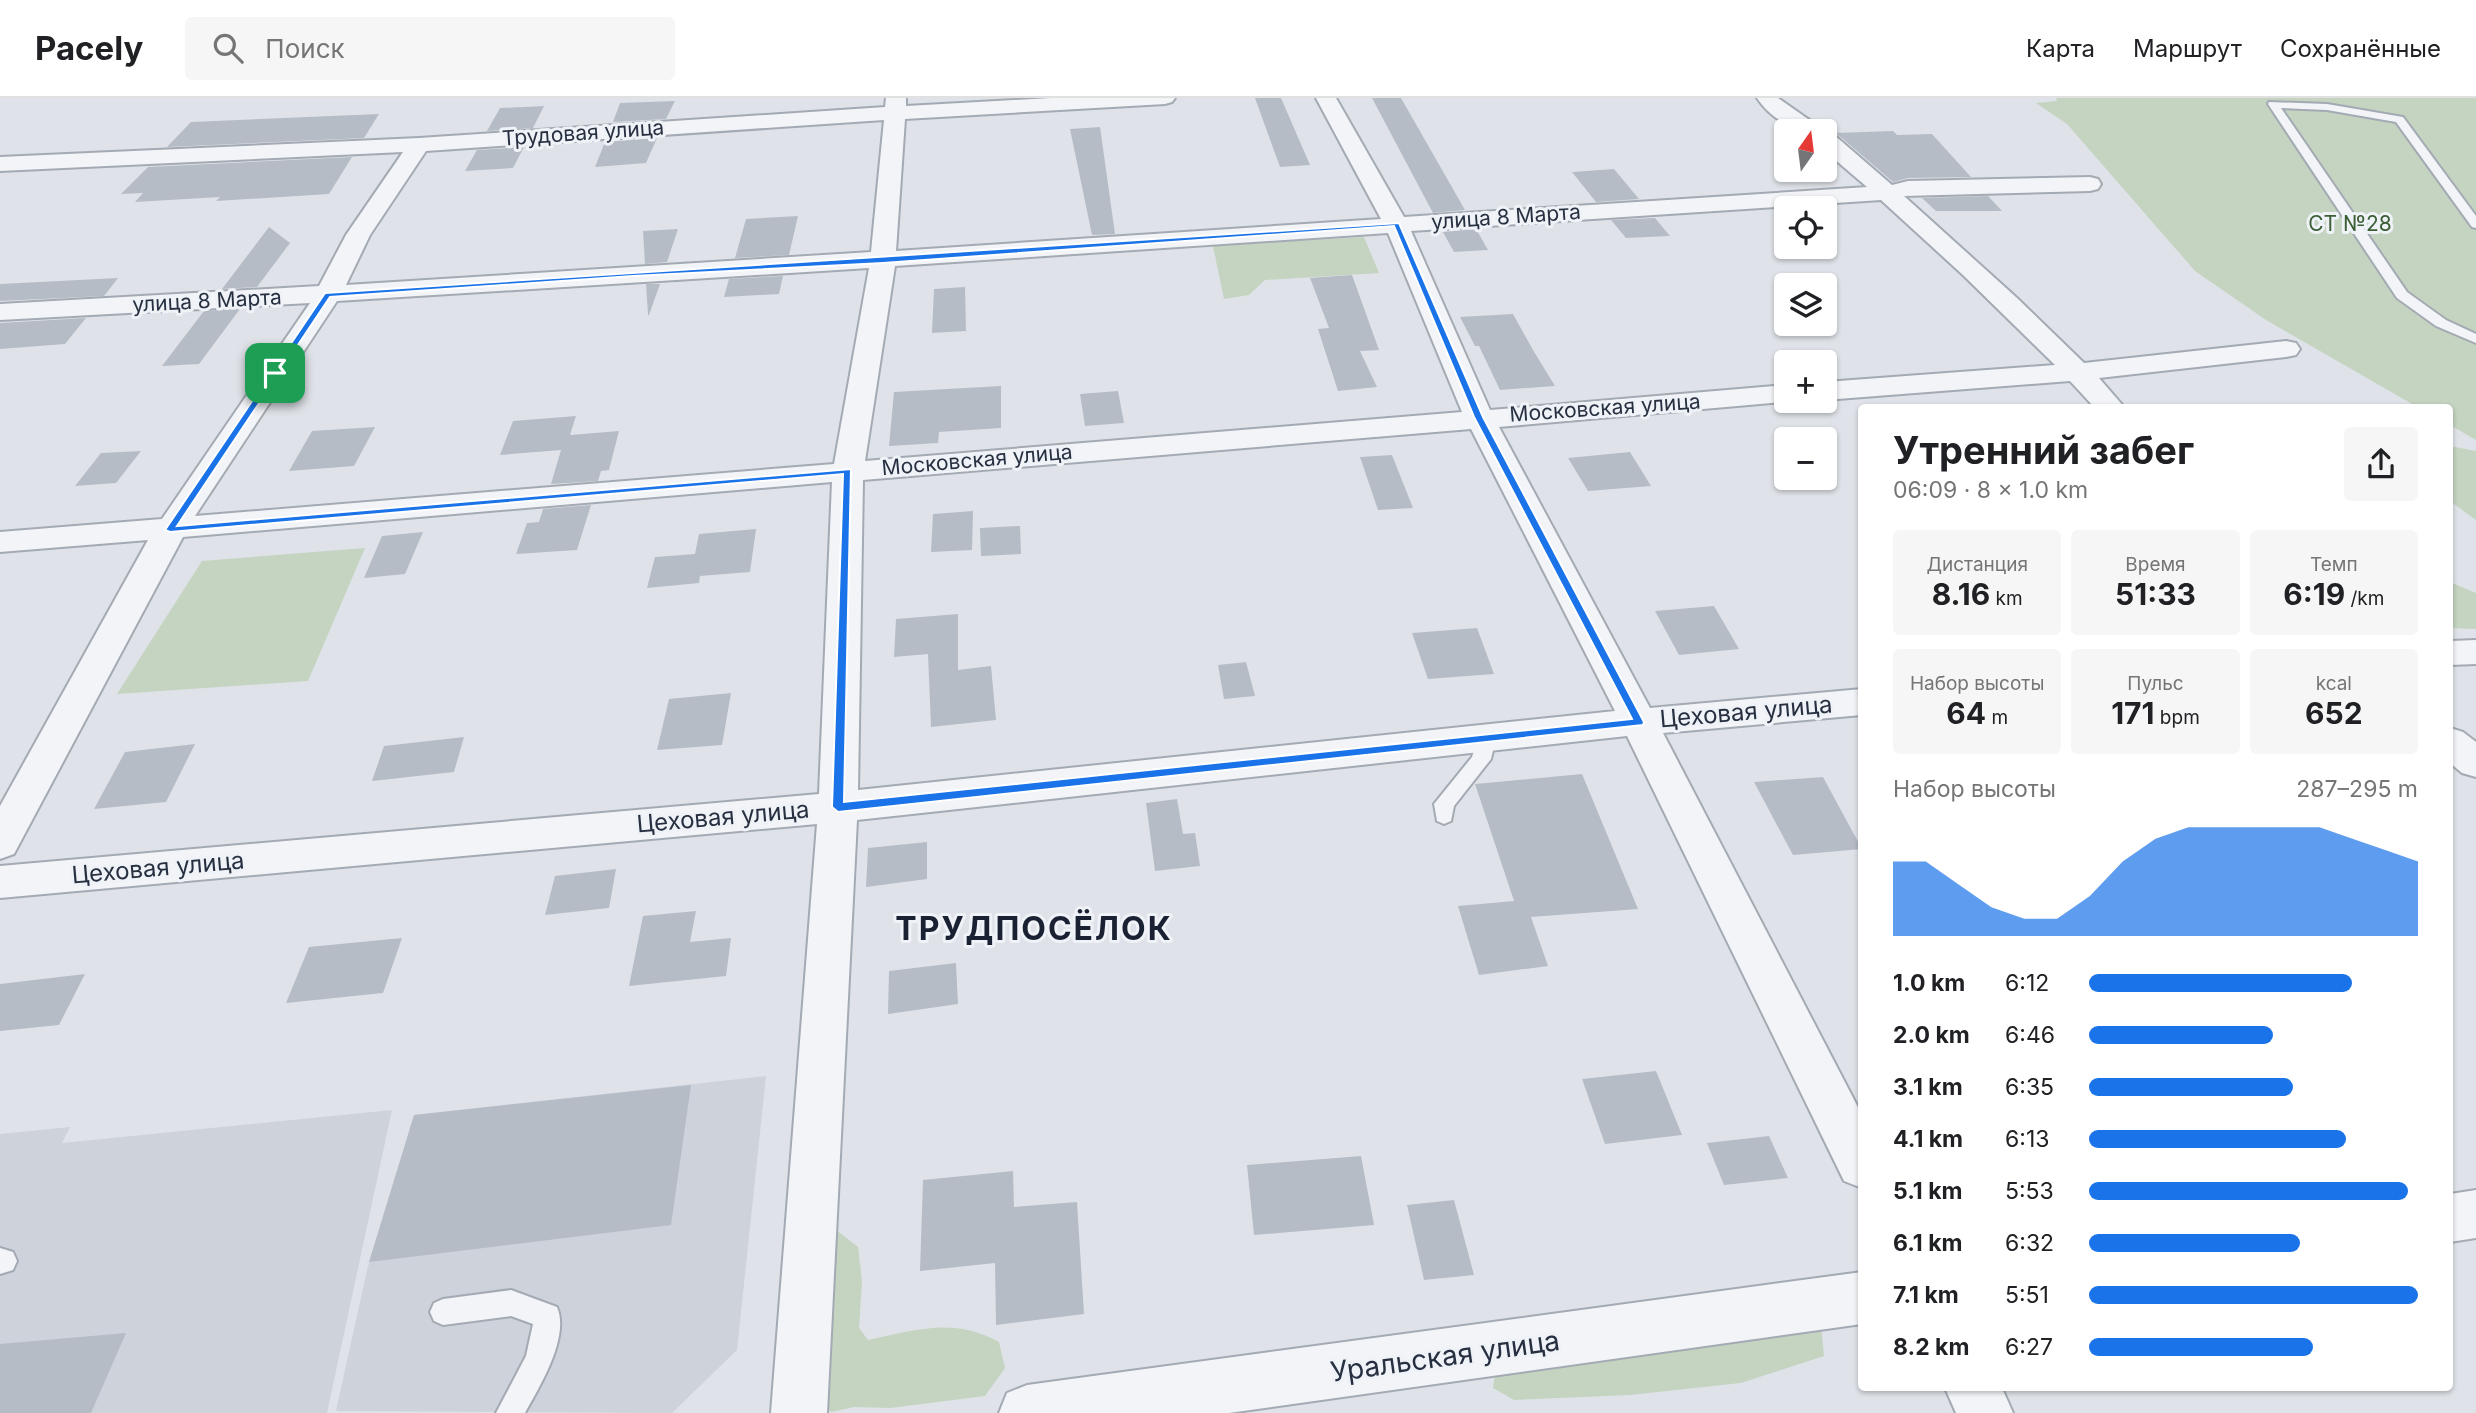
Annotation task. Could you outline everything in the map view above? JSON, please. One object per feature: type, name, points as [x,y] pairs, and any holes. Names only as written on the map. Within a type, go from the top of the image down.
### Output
[{"type":"street","name":"Трудовая улица","points":[[0,164],[419,145],[895,105],[1165,98]]},
{"type":"street","points":[[1326,98],[1396,224],[1479,417],[1639,722],[1858,1157]]},
{"type":"street","points":[[1767,98],[1774,106],[1795,119]]},
{"type":"street","points":[[799,1413],[838,807],[848,471],[883,260],[895,105]]},
{"type":"street","points":[[0,843],[170,530],[328,295],[358,235],[419,145]]},
{"type":"street","points":[[1838,150],[1889,193],[2078,372],[2107,404]]},
{"type":"street","name":"улица 8 Марта","points":[[0,312],[328,295],[883,260],[1889,193],[1908,187],[2090,184]]},
{"type":"street","points":[[1837,390],[2078,372],[2286,349]]},
{"type":"street","name":"Московская улица","points":[[0,542],[170,530],[1479,417],[1774,395]]},
{"type":"street","points":[[2453,653],[2476,652]]},
{"type":"street","name":"Цеховая улица","points":[[0,881],[838,807],[1639,722],[1858,702]]},
{"type":"street","points":[[2453,744],[2476,763]]},
{"type":"street","points":[[2453,1218],[2476,1214]]},
{"type":"street","name":"Уральская улица","points":[[1027,1413],[1858,1299]]},
{"type":"street","points":[[1974,1391],[1985,1413]]},
{"type":"lane","points":[[2476,224],[2399,119],[2327,107],[2273,104],[2402,295],[2441,323],[2476,339]]},
{"type":"lane","points":[[1444,816],[1444,804],[1481,759],[1486,738]]},
{"type":"lane","points":[[443,1312],[510,1303],[548,1316],[539,1360],[510,1413]]},
{"type":"shaded area","points":[[766,1076],[737,1350],[672,1413],[336,1411],[367,1270],[414,1115]]},
{"type":"shaded area","points":[[392,1110],[327,1413],[0,1413],[0,1134],[70,1127],[62,1143]]},
{"type":"green space","name":"СТ №28","points":[[2056,98],[2476,98],[2476,440],[2453,427],[2453,404],[2412,404],[2266,320],[2195,271],[2067,124],[2036,103],[2057,101]]},
{"type":"green space","points":[[1364,237],[1379,273],[1265,280],[1249,295],[1224,299],[1213,246]]},
{"type":"green space","points":[[2453,447],[2476,451],[2476,520],[2453,503]]},
{"type":"green space","points":[[365,548],[308,681],[117,694],[202,561]]},
{"type":"green space","points":[[2453,583],[2476,593],[2476,629],[2453,628]]},
{"type":"green space","points":[[831,1226],[858,1247],[862,1281],[859,1328],[868,1340],[919,1330],[950,1328],[982,1334],[999,1342],[1005,1368],[985,1396],[890,1408],[854,1407],[831,1412],[815,1395]]},
{"type":"green space","points":[[1821,1326],[1824,1356],[1741,1383],[1630,1395],[1514,1400],[1493,1388],[1496,1366]]},
{"type":"building","points":[[1255,98],[1281,98],[1310,165],[1280,167]]},
{"type":"building","points":[[1372,98],[1401,98],[1465,210],[1433,213]]},
{"type":"building","points":[[675,101],[666,119],[613,122],[620,103]]},
{"type":"building","points":[[544,106],[533,128],[487,131],[500,108]]},
{"type":"building","points":[[379,114],[364,138],[167,147],[191,122]]},
{"type":"building","points":[[1100,127],[1115,234],[1092,235],[1070,129]]},
{"type":"building","points":[[1893,131],[1897,135],[1932,134],[1971,177],[1908,178],[1893,182],[1838,133]]},
{"type":"building","points":[[657,138],[646,163],[595,167],[605,142]]},
{"type":"building","points":[[524,147],[513,168],[465,171],[477,150]]},
{"type":"building","points":[[352,157],[329,194],[216,201],[220,197],[135,202],[143,193],[121,194],[148,167]]},
{"type":"building","points":[[1614,169],[1639,199],[1596,202],[1572,172]]},
{"type":"building","points":[[1988,196],[2002,211],[1936,211],[1922,198]]},
{"type":"building","points":[[798,216],[789,255],[735,258],[746,219]]},
{"type":"building","points":[[1655,218],[1670,236],[1626,238],[1611,220]]},
{"type":"building","points":[[269,227],[290,243],[257,287],[222,289]]},
{"type":"building","points":[[678,229],[667,262],[645,264],[643,231]]},
{"type":"building","points":[[1476,229],[1488,250],[1454,252],[1443,232]]},
{"type":"building","points":[[1352,275],[1379,350],[1360,351],[1377,387],[1338,391],[1318,329],[1329,328],[1310,278]]},
{"type":"building","points":[[783,276],[779,294],[724,297],[729,279]]},
{"type":"building","points":[[118,278],[104,296],[0,301],[0,284]]},
{"type":"building","points":[[646,284],[660,284],[649,315],[648,315]]},
{"type":"building","points":[[965,287],[966,331],[932,333],[934,289]]},
{"type":"building","points":[[240,309],[199,364],[162,366],[204,311]]},
{"type":"building","points":[[1513,314],[1555,386],[1500,390],[1479,346],[1475,346],[1460,317]]},
{"type":"building","points":[[86,318],[65,344],[0,349],[0,323]]},
{"type":"building","points":[[1001,386],[1001,428],[939,432],[938,443],[889,446],[894,392]]},
{"type":"building","points":[[1118,391],[1124,423],[1085,426],[1080,394]]},
{"type":"building","points":[[576,416],[570,435],[619,431],[609,470],[601,471],[598,481],[551,484],[561,450],[500,455],[513,421]]},
{"type":"building","points":[[375,427],[354,466],[289,471],[312,431]]},
{"type":"building","points":[[141,451],[116,483],[75,486],[101,453]]},
{"type":"building","points":[[1630,452],[1651,486],[1588,491],[1568,458]]},
{"type":"building","points":[[1392,455],[1413,508],[1378,510],[1360,457]]},
{"type":"building","points":[[591,505],[577,550],[516,554],[527,523],[539,522],[543,509]]},
{"type":"building","points":[[973,511],[972,550],[931,552],[933,514]]},
{"type":"building","points":[[1020,526],[1021,554],[981,556],[980,528]]},
{"type":"building","points":[[756,529],[750,572],[700,576],[699,583],[647,588],[655,557],[695,554],[699,534]]},
{"type":"building","points":[[423,532],[405,574],[364,578],[382,536]]},
{"type":"building","points":[[1714,606],[1739,649],[1679,655],[1655,611]]},
{"type":"building","points":[[958,614],[958,670],[991,666],[996,720],[931,727],[928,654],[894,657],[896,619]]},
{"type":"building","points":[[1477,628],[1494,674],[1428,679],[1412,633]]},
{"type":"building","points":[[1246,662],[1255,696],[1224,699],[1218,665]]},
{"type":"building","points":[[731,693],[722,745],[657,750],[669,699]]},
{"type":"building","points":[[464,737],[454,772],[372,781],[384,746]]},
{"type":"building","points":[[195,744],[166,802],[94,809],[125,752]]},
{"type":"building","points":[[1582,774],[1638,909],[1531,917],[1548,966],[1479,975],[1458,906],[1514,901],[1475,784]]},
{"type":"building","points":[[1823,777],[1858,842],[1858,849],[1793,855],[1754,782]]},
{"type":"building","points":[[1177,799],[1183,834],[1195,833],[1200,866],[1155,871],[1146,803]]},
{"type":"building","points":[[927,842],[927,879],[866,887],[868,848]]},
{"type":"building","points":[[616,869],[609,908],[545,915],[555,876]]},
{"type":"building","points":[[696,911],[690,942],[731,938],[726,976],[629,986],[643,916]]},
{"type":"building","points":[[402,938],[383,993],[286,1003],[309,947]]},
{"type":"building","points":[[956,963],[958,1004],[888,1014],[889,971]]},
{"type":"building","points":[[85,974],[59,1025],[0,1031],[0,984]]},
{"type":"building","points":[[1656,1071],[1682,1135],[1605,1144],[1582,1079]]},
{"type":"building","points":[[691,1085],[671,1225],[369,1262],[414,1115]]},
{"type":"building","points":[[1769,1136],[1788,1178],[1724,1185],[1707,1143]]},
{"type":"building","points":[[1361,1156],[1374,1225],[1254,1235],[1247,1165]]},
{"type":"building","points":[[1013,1171],[1014,1207],[1077,1202],[1084,1314],[996,1325],[995,1263],[920,1271],[923,1180]]},
{"type":"building","points":[[1454,1200],[1474,1275],[1424,1280],[1407,1205]]},
{"type":"building","points":[[126,1333],[91,1413],[0,1413],[0,1344]]},
{"type":"district","name":"ТРУДПОСЁЛОК","points":[[1034,929]]},
{"type":"route","points":[[1396,224],[1479,417],[1639,722],[838,807],[848,471],[170,530],[275,373],[328,295],[1396,224]]}]
